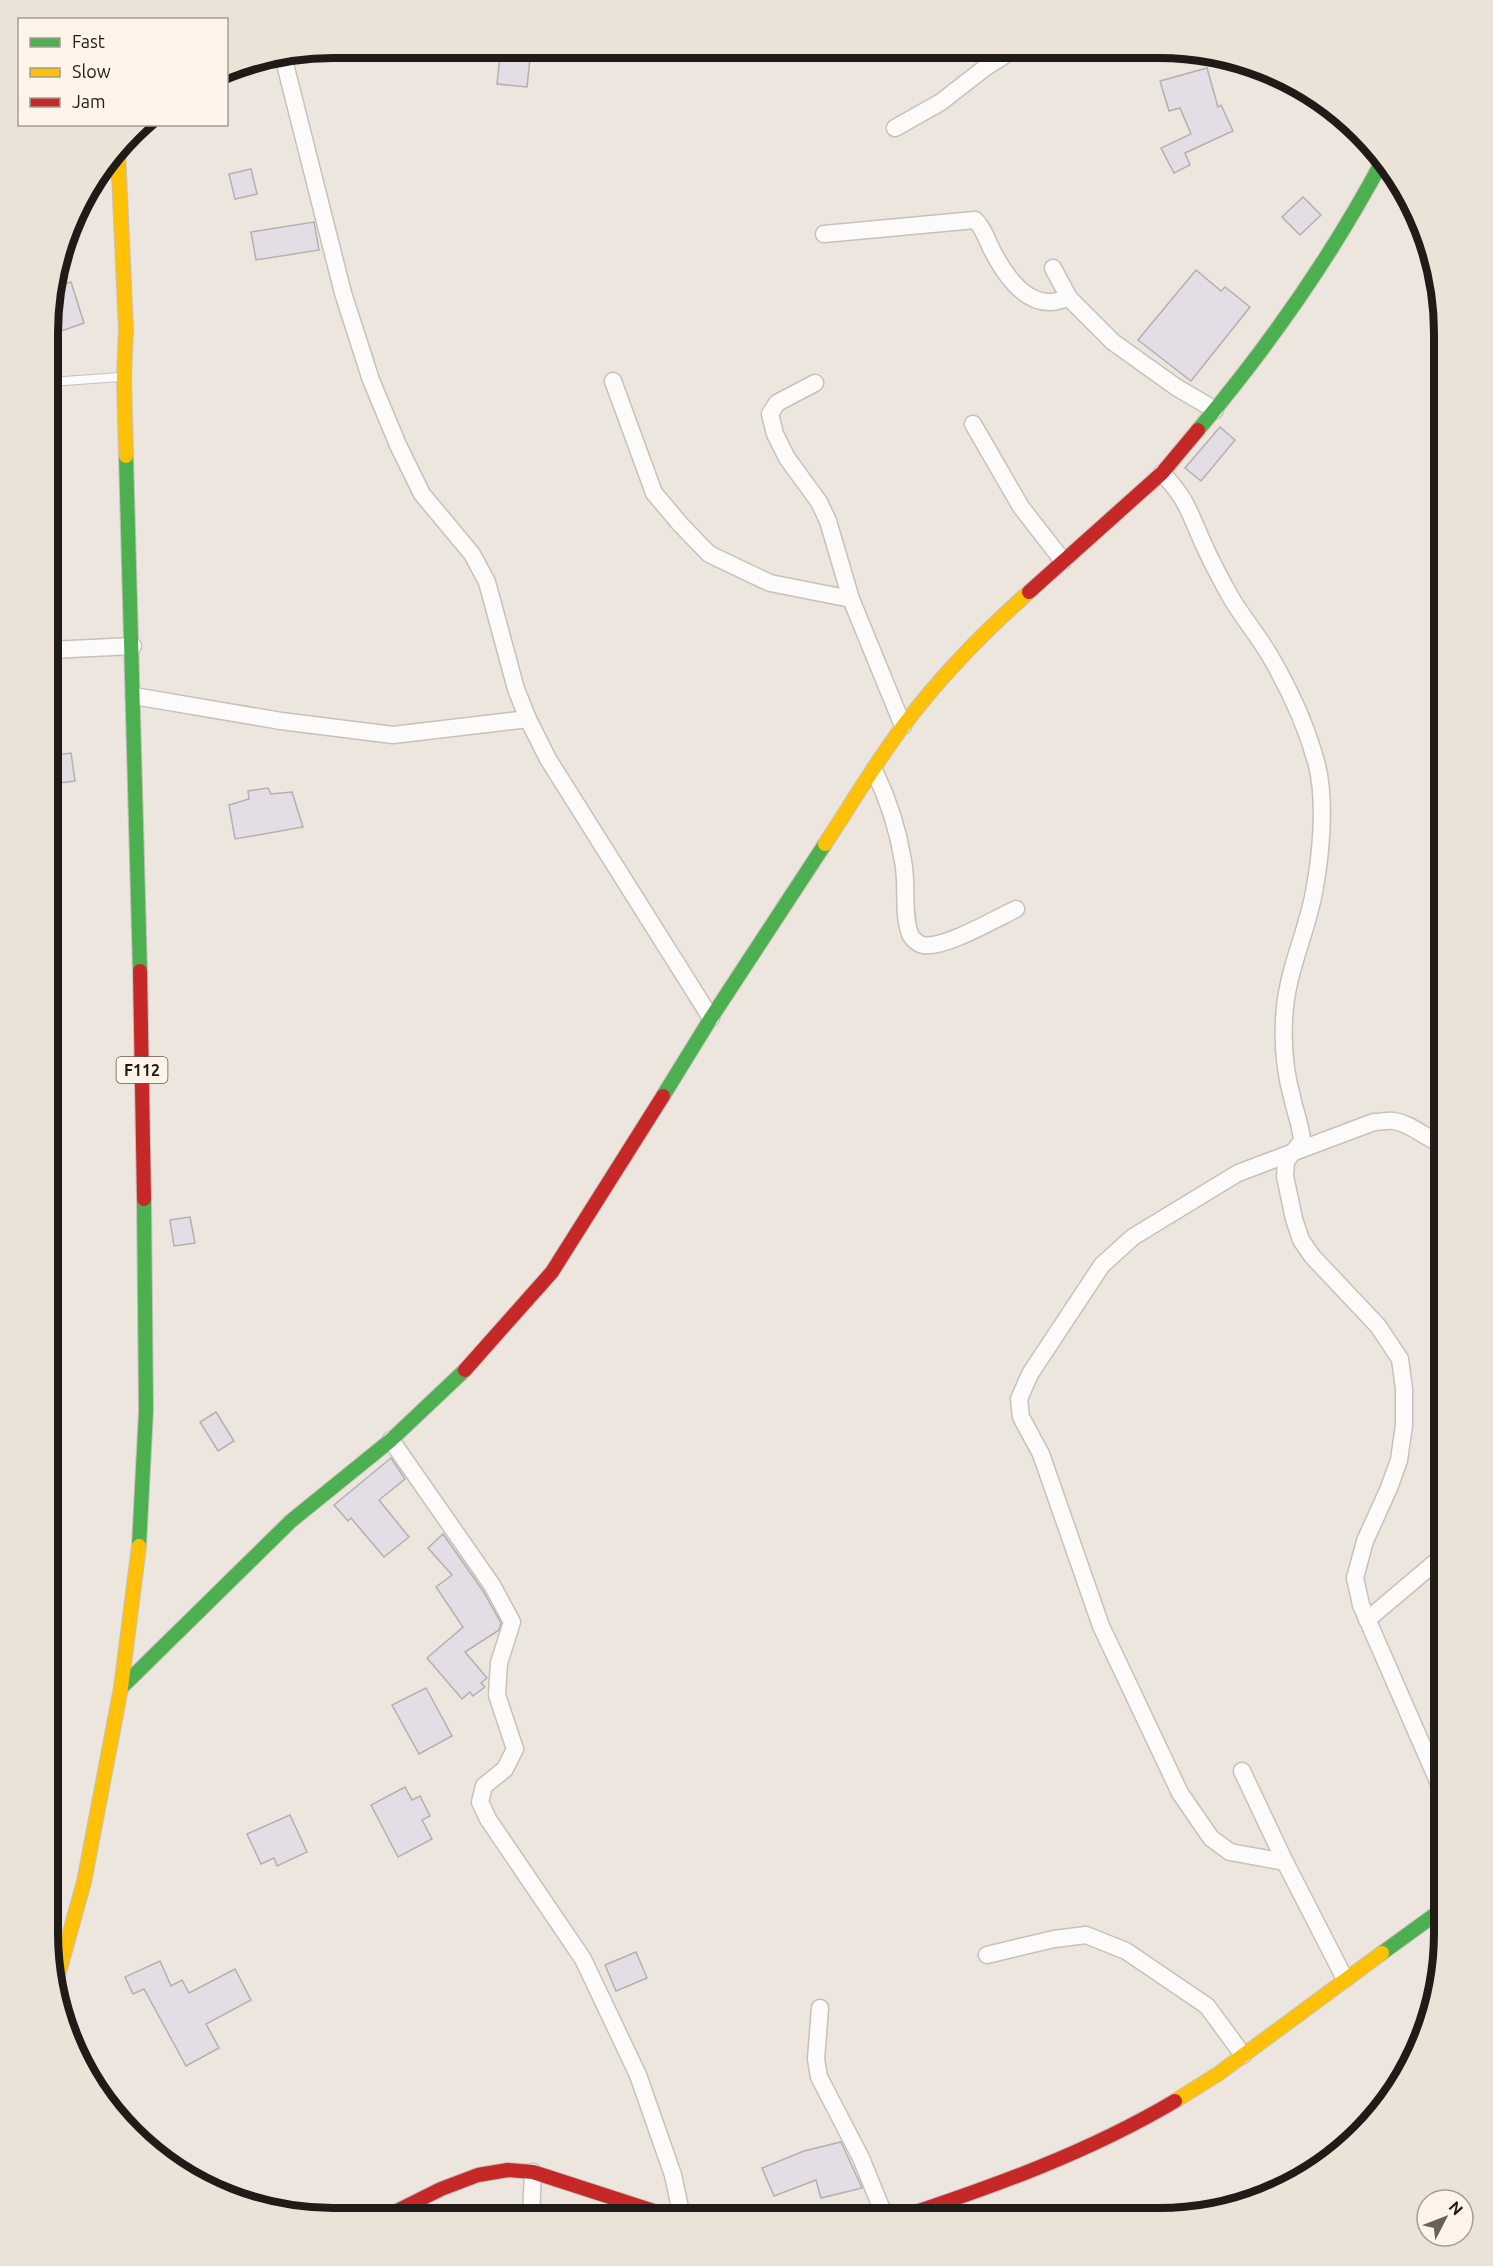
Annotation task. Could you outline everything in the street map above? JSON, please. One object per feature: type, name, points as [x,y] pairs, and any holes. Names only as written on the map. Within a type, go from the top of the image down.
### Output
[{"type":"street","points":[[895,128],[942,102],[1000,58]]},
{"type":"street","points":[[285,63],[343,293],[371,381],[422,494],[472,554],[487,582],[516,689],[548,759],[711,1018]]},
{"type":"street","name":"F112","points":[[61,1966],[84,1882],[121,1688],[141,1526],[146,1411],[145,1194],[133,646],[124,377],[126,329],[118,162]]},
{"type":"street","points":[[121,1688],[291,1521],[391,1440],[477,1358],[552,1272],[711,1018],[903,726],[943,677],[1003,615],[1162,473],[1215,410],[1301,294],[1353,216],[1379,167]]},
{"type":"street","points":[[824,234],[975,220],[980,225],[994,255],[1015,285],[1037,300],[1050,302],[1069,298]]},
{"type":"street","points":[[1053,268],[1069,298],[1113,342],[1176,387],[1215,410]]},
{"type":"street","points":[[613,381],[654,493],[709,554],[770,583],[851,599]]},
{"type":"street","points":[[815,383],[777,403],[770,414],[775,434],[787,458],[819,502],[828,521],[851,599],[903,726]]},
{"type":"street","points":[[973,424],[1021,507],[1063,561]]},
{"type":"street","points":[[1162,473],[1179,491],[1191,511],[1202,542],[1219,576],[1240,614],[1270,655],[1294,703],[1317,766],[1322,804],[1318,865],[1314,893],[1293,964],[1285,1006],[1285,1064],[1302,1129],[1302,1141],[1286,1161],[1285,1176],[1293,1219],[1312,1256],[1378,1326],[1400,1359],[1404,1389],[1404,1425],[1400,1460],[1365,1541],[1355,1578],[1360,1605],[1434,1772]]},
{"type":"street","points":[[58,650],[133,646]]},
{"type":"street","points":[[134,696],[281,721],[393,735],[528,719]]},
{"type":"street","points":[[874,770],[890,805],[903,861],[907,921],[911,937],[921,945],[939,945],[1016,909]]},
{"type":"street","points":[[1285,1862],[1230,1852],[1211,1838],[1180,1793],[1101,1626],[1041,1454],[1022,1417],[1019,1399],[1030,1374],[1102,1265],[1133,1237],[1238,1173],[1374,1122],[1393,1121],[1406,1125],[1434,1141]]},
{"type":"street","points":[[391,1440],[492,1585],[512,1623],[499,1663],[497,1695],[515,1749],[505,1769],[484,1786],[480,1802],[488,1819],[583,1959],[638,2075],[673,2175],[680,2208]]},
{"type":"street","points":[[1367,1620],[1434,1563]]},
{"type":"street","points":[[1242,1771],[1285,1862],[1345,1979]]},
{"type":"street","points":[[927,2208],[1020,2176],[1108,2138],[1172,2103],[1243,2055],[1434,1915]]},
{"type":"street","points":[[987,1955],[1054,1939],[1086,1935],[1125,1951],[1207,2006],[1243,2055]]},
{"type":"street","points":[[820,2008],[816,2059],[819,2077],[861,2158],[881,2208]]},
{"type":"street","points":[[403,2208],[441,2189],[478,2175],[508,2170],[533,2172],[644,2208]]},
{"type":"street","points":[[531,2208],[533,2172]]},
{"type":"lane","points":[[58,381],[124,377]]},
{"type":"building","points":[[500,58],[530,58],[527,87],[497,84]]},
{"type":"building","points":[[1207,68],[1218,107],[1221,105],[1233,131],[1185,153],[1190,165],[1174,173],[1161,148],[1191,134],[1180,108],[1169,111],[1160,81]]},
{"type":"building","points":[[251,169],[257,194],[235,199],[229,174]]},
{"type":"building","points":[[1303,197],[1321,215],[1300,235],[1282,217]]},
{"type":"building","points":[[314,222],[319,250],[256,260],[251,232]]},
{"type":"building","points":[[1196,270],[1221,291],[1225,287],[1250,307],[1191,381],[1138,340]]},
{"type":"building","points":[[71,282],[84,323],[58,332],[59,316],[63,284]]},
{"type":"building","points":[[1220,427],[1235,440],[1201,481],[1185,468]]},
{"type":"building","points":[[71,753],[75,781],[58,783],[58,755]]},
{"type":"building","points":[[268,788],[271,794],[292,792],[303,827],[235,839],[229,805],[249,799],[248,791]]},
{"type":"building","points":[[190,1217],[195,1243],[174,1246],[170,1220]]},
{"type":"building","points":[[216,1412],[234,1441],[218,1451],[200,1422]]},
{"type":"building","points":[[391,1458],[405,1479],[379,1500],[409,1537],[384,1557],[351,1518],[348,1521],[334,1505]]},
{"type":"building","points":[[443,1534],[483,1591],[501,1623],[499,1630],[465,1652],[487,1678],[481,1683],[485,1687],[473,1696],[470,1692],[462,1699],[427,1658],[463,1627],[436,1587],[452,1575],[428,1548]]},
{"type":"building","points":[[426,1688],[452,1736],[419,1754],[392,1705]]},
{"type":"building","points":[[405,1787],[412,1800],[420,1796],[430,1816],[422,1820],[432,1839],[398,1857],[371,1805]]},
{"type":"building","points":[[290,1815],[307,1852],[277,1866],[274,1858],[261,1864],[247,1834]]},
{"type":"building","points":[[636,1952],[647,1978],[616,1991],[605,1965]]},
{"type":"building","points":[[160,1961],[171,1986],[182,1980],[189,1993],[235,1969],[251,2000],[206,2024],[219,2048],[186,2066],[144,1989],[133,1994],[125,1977]]},
{"type":"building","points":[[841,2142],[862,2188],[821,2198],[816,2180],[774,2196],[762,2168],[804,2151]]},
{"type":"traffic: fast","points":[[1198,430],[1298,299],[1379,167]]},
{"type":"traffic: fast","points":[[126,456],[140,971]]},
{"type":"traffic: fast","points":[[663,1096],[711,1018],[825,844]]},
{"type":"traffic: fast","points":[[139,1546],[146,1411],[144,1199]]},
{"type":"traffic: fast","points":[[121,1688],[291,1521],[391,1440],[465,1370]]},
{"type":"traffic: fast","points":[[1382,1953],[1434,1915]]},
{"type":"traffic: slow","points":[[118,162],[126,329],[124,377],[126,456]]},
{"type":"traffic: slow","points":[[825,844],[883,754],[918,707],[963,655],[1029,592]]},
{"type":"traffic: slow","points":[[61,1966],[84,1882],[121,1688],[139,1546]]},
{"type":"traffic: slow","points":[[1175,2101],[1218,2074],[1382,1953]]},
{"type":"traffic: jam","points":[[1029,592],[1162,473],[1198,430]]},
{"type":"traffic: jam","points":[[140,971],[144,1199]]},
{"type":"traffic: jam","points":[[465,1370],[552,1272],[663,1096]]},
{"type":"traffic: jam","points":[[927,2208],[1075,2152],[1175,2101]]},
{"type":"traffic: jam","points":[[403,2208],[441,2189],[478,2175],[508,2170],[533,2172],[644,2208]]}]
